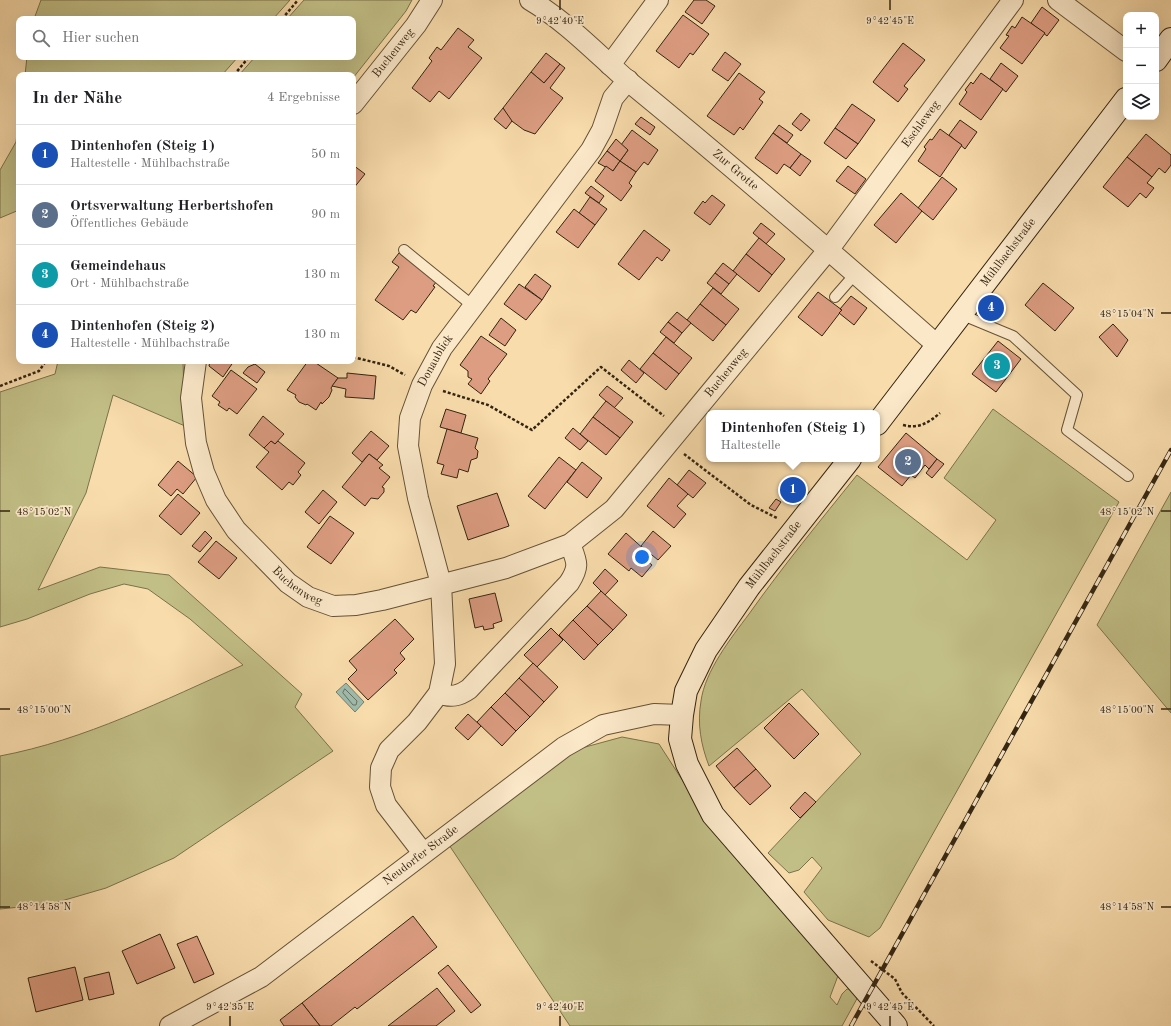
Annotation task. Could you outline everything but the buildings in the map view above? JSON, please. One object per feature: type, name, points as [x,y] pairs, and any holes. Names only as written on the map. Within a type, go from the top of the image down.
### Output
[{"type":"main road","points":[[1159,56],[1171,39]]},
{"type":"main road","name":"Mühlbachstraße","points":[[882,418],[936,345],[1123,103]]},
{"type":"main road","name":"Mühlbachstraße","points":[[848,462],[749,587],[716,634],[696,669],[686,691],[680,739],[687,764],[698,790],[713,815],[896,1026]]},
{"type":"street","name":"Buchenweg","points":[[356,100],[416,25],[432,0]]},
{"type":"street","name":"Zur Grotte","points":[[530,0],[554,14],[610,65],[679,121],[856,273],[936,345]]},
{"type":"street","points":[[610,65],[658,0]]},
{"type":"street","name":"Eschleweg","points":[[828,249],[1013,0]]},
{"type":"street","points":[[1058,0],[1123,49]]},
{"type":"street","name":"Donaublick","points":[[439,693],[445,664],[441,584],[418,498],[408,446],[410,418],[422,385],[442,348],[591,150],[602,130],[613,98],[628,80]]},
{"type":"street","name":"Buchenweg","points":[[196,364],[191,398],[196,443],[204,472],[216,500],[236,530],[288,583],[308,597],[333,606],[356,606],[506,568],[570,544],[614,509],[828,249]]},
{"type":"street","points":[[423,853],[386,805],[380,787],[381,768],[388,750],[417,722],[439,693],[447,696],[459,695],[469,689],[569,583],[577,571],[575,557],[570,544]]},
{"type":"street","name":"Neudorfer Straße","points":[[170,1026],[261,977],[564,747],[603,725],[654,714],[682,715]]},
{"type":"lane","points":[[404,250],[473,306]]},
{"type":"lane","points":[[835,297],[856,273]]},
{"type":"lane","points":[[960,314],[1013,336],[1077,395],[1067,430],[1128,476]]},
{"type":"path","points":[[285,16],[298,0]]},
{"type":"path","points":[[236,72],[246,60]]},
{"type":"path","points":[[356,358],[389,366],[422,385],[488,405],[532,430],[601,367],[751,505],[796,527]]},
{"type":"path","points":[[0,386],[39,372],[44,364]]},
{"type":"path","points":[[882,418],[913,427],[924,424],[940,413]]},
{"type":"shaded area","points":[[41,0],[290,0],[276,16],[35,16]]},
{"type":"shaded area","points":[[304,0],[412,0],[406,11],[356,74],[356,72],[242,72],[252,60],[356,60],[356,16],[290,16]]},
{"type":"shaded area","points":[[27,60],[235,60],[225,72],[25,72]]},
{"type":"shaded area","points":[[16,142],[16,211],[0,218],[0,170]]},
{"type":"shaded area","points":[[57,364],[183,364],[185,426],[113,395],[86,493],[38,590],[100,567],[169,575],[302,694],[295,707],[333,751],[174,858],[106,888],[51,904],[0,909],[0,756],[63,740],[124,718],[243,665],[190,619],[148,589],[124,584],[90,594],[27,619],[0,627],[0,392],[55,374]]},
{"type":"shaded area","points":[[993,409],[1119,502],[880,928],[869,937],[828,920],[804,892],[822,868],[812,857],[799,870],[789,873],[768,853],[861,754],[802,689],[709,766],[702,742],[699,718],[703,690],[713,667],[734,634],[788,561],[857,475],[967,560],[996,520],[944,478]]},
{"type":"shaded area","points":[[1171,492],[1171,713],[1097,625]]},
{"type":"shaded area","points":[[622,737],[659,744],[710,823],[839,973],[830,997],[837,1005],[842,994],[847,989],[853,989],[859,995],[842,1026],[570,1026],[449,845],[578,749]]},
{"type":"water","points":[[346,683],[364,702],[355,712],[336,692]]},
{"type":"railway","points":[[851,1026],[1171,450]]},
{"type":"place","name":"Dintenhofen (Steig 2)","points":[[991,308]]},
{"type":"place","name":"Gemeindehaus","points":[[997,366]]},
{"type":"place","name":"Ortsverwaltung Herbertshofen","points":[[908,462]]},
{"type":"place","name":"Dintenhofen (Steig 1)","points":[[793,490]]}]
